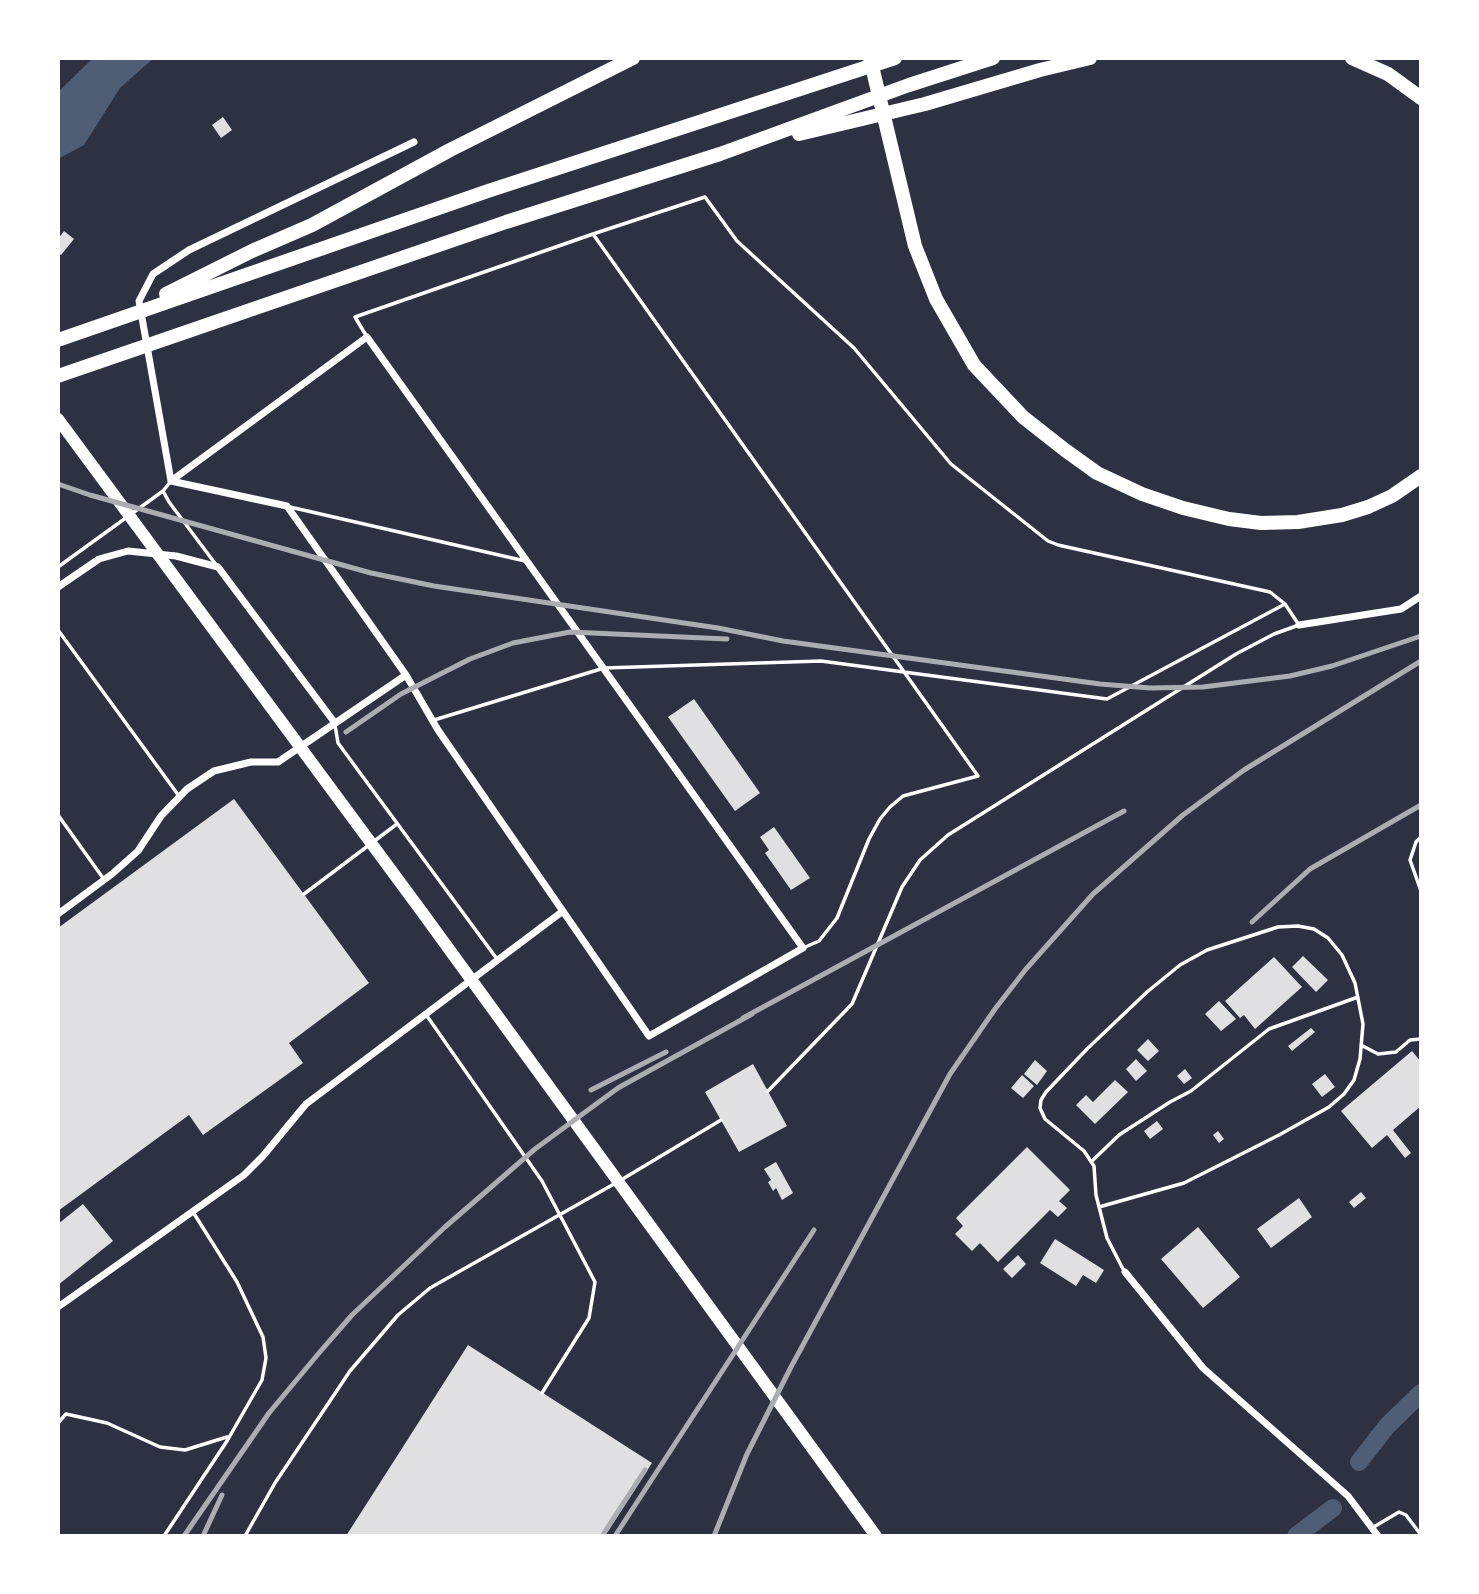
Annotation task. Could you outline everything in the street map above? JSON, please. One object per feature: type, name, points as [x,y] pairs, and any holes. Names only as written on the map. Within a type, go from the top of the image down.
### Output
[{"type":"highway","points":[[116,320],[252,251],[312,225],[450,150],[633,58]]},
{"type":"highway","points":[[870,58],[915,246],[936,299],[974,365],[1023,417],[1065,450],[1097,473],[1142,495],[1229,519],[1261,523],[1298,522],[1342,515],[1392,496],[1421,476]]},
{"type":"highway","points":[[58,340],[488,191],[895,58]]},
{"type":"highway","points":[[58,376],[506,222],[720,154],[909,85],[993,58]]},
{"type":"highway","points":[[720,154],[925,104],[1090,58]]},
{"type":"highway","points":[[1352,58],[1388,74],[1421,98]]},
{"type":"main road","points":[[58,419],[422,912],[876,1536]]},
{"type":"street","points":[[171,481],[139,300],[153,274],[189,250],[414,142]]},
{"type":"street","points":[[367,337],[803,948],[649,1036],[432,720],[406,675],[287,506],[171,481],[367,337]]},
{"type":"street","points":[[58,587],[99,559],[128,551],[176,556],[218,567],[335,723]]},
{"type":"street","points":[[1299,625],[1401,609],[1421,596]]},
{"type":"street","points":[[58,914],[138,850],[161,816],[187,789],[214,771],[251,761],[278,762],[406,675]]},
{"type":"street","points":[[58,1307],[244,1175],[263,1157],[306,1104],[563,911]]},
{"type":"street","points":[[1125,1272],[1203,1368],[1348,1496],[1378,1536]]},
{"type":"lane","points":[[367,337],[355,317],[705,197],[737,241],[854,348],[951,464],[1048,541],[1270,592],[1285,604],[1299,625],[1274,634],[1236,654],[948,835],[920,860],[902,887],[852,1004],[768,1091]]},
{"type":"lane","points":[[593,234],[978,776],[904,796],[890,807],[869,839],[837,918],[819,941],[803,948]]},
{"type":"lane","points":[[58,567],[163,491],[171,481]]},
{"type":"lane","points":[[163,491],[218,567]]},
{"type":"lane","points":[[287,506],[527,561]]},
{"type":"lane","points":[[432,720],[604,668],[821,661],[1107,699],[1285,604]]},
{"type":"lane","points":[[58,630],[179,796]]},
{"type":"lane","points":[[335,723],[338,743],[498,960]]},
{"type":"lane","points":[[58,815],[105,879]]},
{"type":"lane","points":[[304,894],[398,823]]},
{"type":"lane","points":[[1421,836],[1410,860],[1421,891]]},
{"type":"lane","points":[[1100,1207],[1184,1183],[1329,1107],[1344,1094],[1354,1080],[1363,1024],[1355,983],[1342,955],[1314,929],[1298,926],[1278,927],[1207,950],[1180,965],[1087,1049],[1041,1100],[1040,1108],[1045,1119],[1084,1151],[1092,1161],[1100,1207],[1107,1238],[1125,1272]]},
{"type":"lane","points":[[1092,1161],[1119,1135],[1191,1091],[1269,1029],[1358,997]]},
{"type":"lane","points":[[425,1014],[542,1181],[595,1282],[589,1318],[542,1393]]},
{"type":"lane","points":[[1361,1045],[1378,1054],[1387,1054],[1395,1052],[1410,1040],[1421,1039]]},
{"type":"lane","points":[[246,1536],[275,1483],[350,1371],[398,1315],[430,1288],[561,1216],[721,1120]]},
{"type":"lane","points":[[164,1536],[229,1437],[262,1380],[266,1358],[263,1337],[237,1282],[193,1212]]},
{"type":"lane","points":[[58,1423],[66,1415],[107,1423],[157,1446],[185,1450],[229,1437]]},
{"type":"lane","points":[[1371,1528],[1399,1512],[1406,1515],[1421,1535]]},
{"type":"water","points":[[93,58],[154,58],[120,88],[84,145],[58,159],[58,92]]},
{"type":"building","points":[[223,117],[232,130],[221,138],[212,125]]},
{"type":"building","points":[[64,231],[74,239],[61,255],[58,252],[58,239]]},
{"type":"building","points":[[694,699],[760,793],[735,811],[668,717]]},
{"type":"building","points":[[234,799],[369,983],[289,1043],[303,1063],[203,1135],[189,1115],[58,1211],[58,928]]},
{"type":"building","points":[[774,827],[810,878],[791,890],[765,853],[769,850],[760,837]]},
{"type":"building","points":[[1303,956],[1328,980],[1316,992],[1292,967]]},
{"type":"building","points":[[1274,957],[1302,987],[1255,1029],[1244,1015],[1240,1018],[1225,1001]]},
{"type":"building","points":[[1219,1001],[1236,1019],[1221,1031],[1205,1014]]},
{"type":"building","points":[[1311,1028],[1315,1032],[1292,1051],[1288,1046]]},
{"type":"building","points":[[1148,1039],[1159,1051],[1148,1061],[1137,1050]]},
{"type":"building","points":[[1412,1051],[1421,1062],[1421,1106],[1393,1130],[1411,1153],[1405,1158],[1387,1135],[1372,1148],[1341,1111]]},
{"type":"building","points":[[1136,1059],[1147,1071],[1136,1081],[1126,1069]]},
{"type":"building","points":[[1035,1060],[1047,1071],[1037,1085],[1024,1074]]},
{"type":"building","points":[[753,1064],[787,1126],[739,1152],[705,1092]]},
{"type":"building","points":[[1185,1069],[1192,1078],[1184,1084],[1177,1076]]},
{"type":"building","points":[[1325,1074],[1335,1087],[1322,1097],[1312,1084]]},
{"type":"building","points":[[1022,1075],[1034,1086],[1023,1098],[1011,1088]]},
{"type":"building","points":[[1115,1080],[1128,1092],[1095,1124],[1076,1105],[1086,1095],[1093,1102]]},
{"type":"building","points":[[1157,1121],[1163,1129],[1150,1139],[1144,1131]]},
{"type":"building","points":[[1218,1131],[1224,1139],[1219,1143],[1213,1135]]},
{"type":"building","points":[[1027,1147],[1070,1190],[1059,1201],[1067,1208],[1058,1217],[1050,1210],[998,1262],[980,1243],[972,1251],[955,1234],[963,1226],[956,1218]]},
{"type":"building","points":[[776,1162],[793,1193],[782,1200],[776,1188],[773,1191],[768,1182],[771,1180],[764,1169]]},
{"type":"building","points":[[1361,1192],[1366,1198],[1354,1208],[1349,1202]]},
{"type":"building","points":[[1299,1198],[1312,1217],[1271,1248],[1257,1229]]},
{"type":"building","points":[[83,1204],[113,1241],[58,1285],[58,1224]]},
{"type":"building","points":[[1198,1227],[1240,1277],[1203,1308],[1161,1259]]},
{"type":"building","points":[[1055,1239],[1104,1270],[1096,1283],[1083,1275],[1076,1286],[1040,1263]]},
{"type":"building","points":[[1018,1255],[1026,1264],[1012,1278],[1003,1269]]},
{"type":"building","points":[[468,1345],[652,1463],[605,1536],[346,1536]]},
{"type":"waterway","points":[[1359,1462],[1387,1426],[1421,1393]]},
{"type":"waterway","points":[[1296,1536],[1333,1508]]},
{"type":"railway","points":[[58,484],[371,573],[434,586],[718,628],[783,641],[1100,684],[1150,688],[1203,687],[1290,676],[1332,666],[1421,636]]},
{"type":"railway","points":[[346,732],[401,694],[470,659],[513,643],[570,632],[727,639]]},
{"type":"railway","points":[[714,1536],[747,1454],[791,1367],[950,1074],[1026,969],[1093,894],[1183,815],[1244,770],[1421,661]]},
{"type":"railway","points":[[1252,922],[1310,869],[1421,805]]},
{"type":"railway","points":[[743,1018],[1124,811]]},
{"type":"railway","points":[[184,1536],[269,1413],[319,1353],[352,1315],[445,1227],[535,1149],[618,1088],[752,1014]]},
{"type":"railway","points":[[591,1090],[666,1052]]},
{"type":"railway","points":[[615,1536],[814,1230]]},
{"type":"railway","points":[[602,1536],[645,1470]]},
{"type":"railway","points":[[203,1536],[222,1495]]}]
